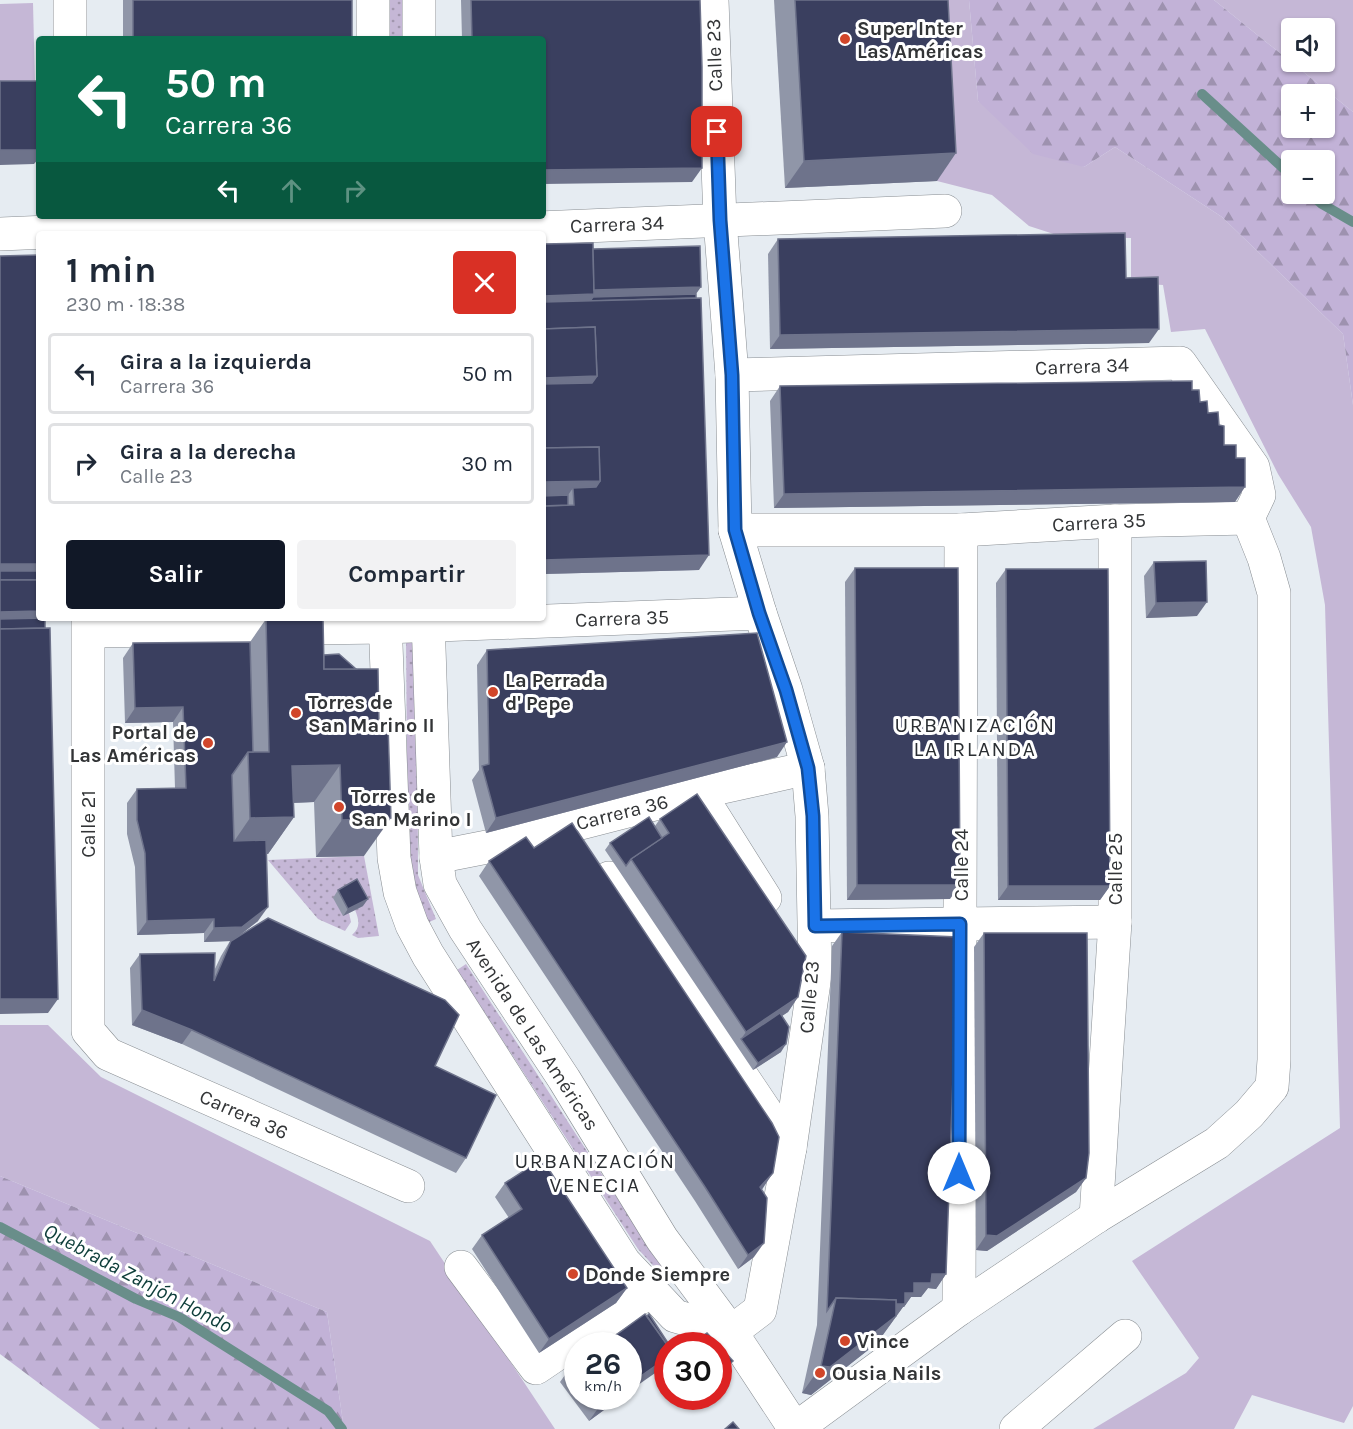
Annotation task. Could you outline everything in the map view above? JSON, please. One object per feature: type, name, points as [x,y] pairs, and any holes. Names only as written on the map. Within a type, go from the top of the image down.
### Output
[{"type":"street","points":[[70,0],[70,36]]},
{"type":"street","points":[[373,0],[373,36]]},
{"type":"street","points":[[419,0],[419,36]]},
{"type":"street","name":"Calle 23","points":[[712,0],[720,220],[732,375],[735,530],[759,613],[786,690],[808,768],[813,816],[815,926],[815,975],[790,1148],[760,1310],[731,1332]]},
{"type":"street","name":"Carrera 34","points":[[0,234],[73,227],[420,228],[945,211]]},
{"type":"street","name":"Carrera 34","points":[[732,375],[1180,363],[1253,467],[1259,495],[1248,518]]},
{"type":"street","points":[[732,1334],[795,1429],[959,1309],[1096,1217],[1217,1143],[1249,1114],[1272,1087],[1274,1060],[1274,593],[1264,558],[1248,518]]},
{"type":"street","name":"Carrera 35","points":[[735,530],[961,530],[1115,520],[1248,518]]},
{"type":"street","name":"Calle 25","points":[[1096,1217],[1115,922],[1115,520]]},
{"type":"street","name":"Calle 24","points":[[959,1309],[961,530]]},
{"type":"street","name":"Carrera 35","points":[[546,619],[759,613]]},
{"type":"street","name":"Carrera 35","points":[[88,625],[465,621]]},
{"type":"street","name":"Avenida de Las Américas","points":[[428,622],[436,857],[440,884],[465,929],[564,1079],[662,1239],[731,1332]]},
{"type":"street","points":[[385,623],[394,858],[400,892],[412,925],[428,955],[624,1262],[675,1316],[731,1332]]},
{"type":"street","name":"Calle 21","points":[[88,625],[88,1030]]},
{"type":"street","name":"Carrera 36","points":[[436,857],[487,847],[808,768]]},
{"type":"street","points":[[699,793],[815,975]]},
{"type":"street","points":[[573,825],[790,1148]]},
{"type":"street","points":[[815,926],[1115,922]]},
{"type":"street","points":[[428,955],[465,929]]},
{"type":"street","name":"Carrera 36","points":[[88,1030],[108,1054],[408,1186]]},
{"type":"street","points":[[461,1267],[536,1368],[650,1291]]},
{"type":"street","points":[[1017,1429],[1125,1336]]},
{"type":"shaded area","points":[[388,0],[410,0],[411,36],[388,36]]},
{"type":"shaded area","points":[[927,0],[969,0],[978,101],[1084,167],[1115,147],[1222,217],[1343,334],[1353,405],[1353,1406],[1344,1423],[1252,1395],[1234,1429],[1093,1429],[1186,1373],[1199,1358],[1132,1261],[1340,1128],[1325,605],[1311,527],[1278,474],[1205,329],[1171,332],[1163,285],[1131,283],[1131,238],[1063,237],[1029,226],[992,195],[937,181]]},
{"type":"shaded area","points":[[1214,0],[1353,0],[1353,112],[1335,97],[1335,84],[1318,84],[1303,72],[1335,72],[1335,18],[1281,18],[1281,54]]},
{"type":"shaded area","points":[[33,3],[35,85],[0,85],[0,4]]},
{"type":"shaded area","points":[[406,642],[417,642],[418,875],[436,919],[427,923],[408,877]]},
{"type":"shaded area","points":[[364,856],[379,936],[358,938],[352,935],[358,923],[355,910],[349,913],[351,922],[345,931],[318,919],[268,860]]},
{"type":"shaded area","points":[[466,964],[645,1241],[669,1267],[660,1273],[638,1249],[457,970]]},
{"type":"shaded area","points":[[0,1025],[48,1025],[101,1077],[430,1241],[555,1429],[344,1429],[327,1312],[0,1176]]},
{"type":"green space","points":[[969,0],[1214,0],[1281,54],[1281,72],[1303,72],[1318,84],[1281,84],[1281,138],[1335,138],[1335,97],[1353,112],[1353,405],[1343,334],[1222,217],[1115,147],[1084,167],[1033,154],[978,101]]},
{"type":"green space","points":[[0,1176],[327,1312],[344,1429],[100,1429],[0,1354]]},
{"type":"building","points":[[133,0],[352,0],[352,36],[133,36]]},
{"type":"building","points":[[471,0],[700,0],[702,168],[546,170],[546,36],[472,36]]},
{"type":"building","points":[[795,0],[948,0],[956,153],[804,161]]},
{"type":"building","points":[[0,81],[36,81],[36,150],[0,150]]},
{"type":"building","points":[[1125,233],[1126,278],[1158,277],[1159,329],[780,335],[778,239]]},
{"type":"building","points":[[593,243],[594,294],[546,296],[546,244]]},
{"type":"building","points":[[700,246],[701,287],[594,290],[593,249]]},
{"type":"building","points":[[36,255],[36,564],[0,564],[0,256]]},
{"type":"building","points":[[696,294],[696,298],[590,301],[593,297]]},
{"type":"building","points":[[701,298],[709,555],[546,560],[546,506],[574,505],[573,488],[596,487],[600,481],[599,447],[546,448],[546,384],[592,383],[597,376],[595,327],[546,329],[546,302]]},
{"type":"building","points":[[595,327],[597,376],[546,378],[546,329]]},
{"type":"building","points":[[1192,381],[1192,390],[1199,390],[1200,402],[1207,401],[1208,413],[1218,412],[1219,425],[1224,426],[1224,445],[1236,445],[1236,458],[1245,458],[1245,487],[784,494],[780,386]]},
{"type":"building","points":[[599,447],[600,481],[546,482],[546,448]]},
{"type":"building","points":[[568,495],[568,505],[546,506],[546,496]]},
{"type":"building","points":[[1206,561],[1207,602],[1156,603],[1154,562]]},
{"type":"building","points":[[855,568],[958,568],[960,885],[857,885]]},
{"type":"building","points":[[1006,569],[1108,569],[1110,886],[1008,886]]},
{"type":"building","points":[[0,571],[36,571],[36,580],[0,580]]},
{"type":"building","points":[[0,580],[36,580],[36,611],[0,612]]},
{"type":"building","points":[[36,618],[36,621],[45,621],[45,628],[0,629],[0,619]]},
{"type":"building","points":[[266,621],[323,621],[324,669],[378,669],[379,724],[388,724],[391,818],[342,820],[340,765],[292,766],[294,817],[250,818],[248,752],[269,752]]},
{"type":"building","points":[[50,628],[58,999],[0,999],[0,629]]},
{"type":"building","points":[[757,633],[787,742],[496,818],[482,766],[489,764],[487,650]]},
{"type":"building","points":[[250,642],[253,752],[248,752],[232,775],[234,841],[266,840],[268,907],[242,927],[214,928],[214,919],[147,921],[145,853],[137,820],[137,789],[186,788],[183,707],[135,708],[133,643]]},
{"type":"building","points":[[339,654],[356,669],[324,669],[324,655]]},
{"type":"building","points":[[697,794],[806,956],[798,997],[746,1032],[631,859],[669,833],[660,819]]},
{"type":"building","points":[[649,817],[662,838],[631,859],[626,866],[610,843]]},
{"type":"building","points":[[572,823],[772,1123],[779,1137],[773,1173],[760,1187],[767,1198],[764,1243],[748,1255],[489,861],[526,837],[534,848]]},
{"type":"building","points":[[357,879],[368,899],[348,909],[338,890]]},
{"type":"building","points":[[268,918],[445,1000],[459,1015],[435,1066],[496,1095],[466,1158],[192,1030],[142,1010],[140,954],[215,953],[214,981],[231,941]]},
{"type":"building","points":[[842,932],[958,937],[946,1274],[932,1274],[931,1283],[914,1283],[914,1293],[905,1293],[905,1304],[896,1304],[896,1300],[836,1298],[827,1311]]},
{"type":"building","points":[[984,933],[1087,933],[1089,1153],[1086,1178],[997,1236],[986,1235]]},
{"type":"building","points":[[780,1013],[789,1027],[786,1044],[758,1063],[741,1039]]},
{"type":"building","points":[[542,1159],[627,1288],[549,1339],[482,1235],[522,1209],[505,1183]]},
{"type":"building","points":[[836,1298],[896,1300],[896,1316],[830,1367],[821,1366]]},
{"type":"building","points":[[645,1314],[658,1332],[654,1332],[654,1367],[642,1375],[642,1332],[620,1332]]},
{"type":"building","points":[[649,1314],[661,1332],[658,1332],[647,1316]]},
{"type":"building","points":[[733,1422],[739,1429],[725,1429]]},
{"type":"waterway","points":[[1202,94],[1281,166]]},
{"type":"waterway","points":[[1322,204],[1353,222]]},
{"type":"waterway","name":"Quebrada Zanjón Hondo","points":[[0,1227],[136,1299],[179,1317],[328,1411],[342,1429]]},
{"type":"place","name":"Super Inter Las Américas","points":[[845,39]]},
{"type":"place","name":"La Perrada d' Pepe","points":[[493,692]]},
{"type":"place","name":"Torres de San Marino II","points":[[296,713]]},
{"type":"place","name":"Portal de Las Américas","points":[[208,743]]},
{"type":"place","name":"Torres de San Marino I","points":[[339,807]]},
{"type":"place","name":"Donde Siempre","points":[[573,1274]]},
{"type":"place","name":"Vince","points":[[845,1341]]},
{"type":"place","name":"Ousia Nails","points":[[820,1373]]},
{"type":"district","name":"URBANIZACIÓN LA IRLANDA","points":[[975,737]]},
{"type":"district","name":"URBANIZACIÓN VENECIA","points":[[595,1173]]},
{"type":"route","points":[[717,132],[720,220],[732,375],[735,530],[759,613],[786,690],[808,768],[813,816],[815,926],[960,924],[959,1173]]}]
